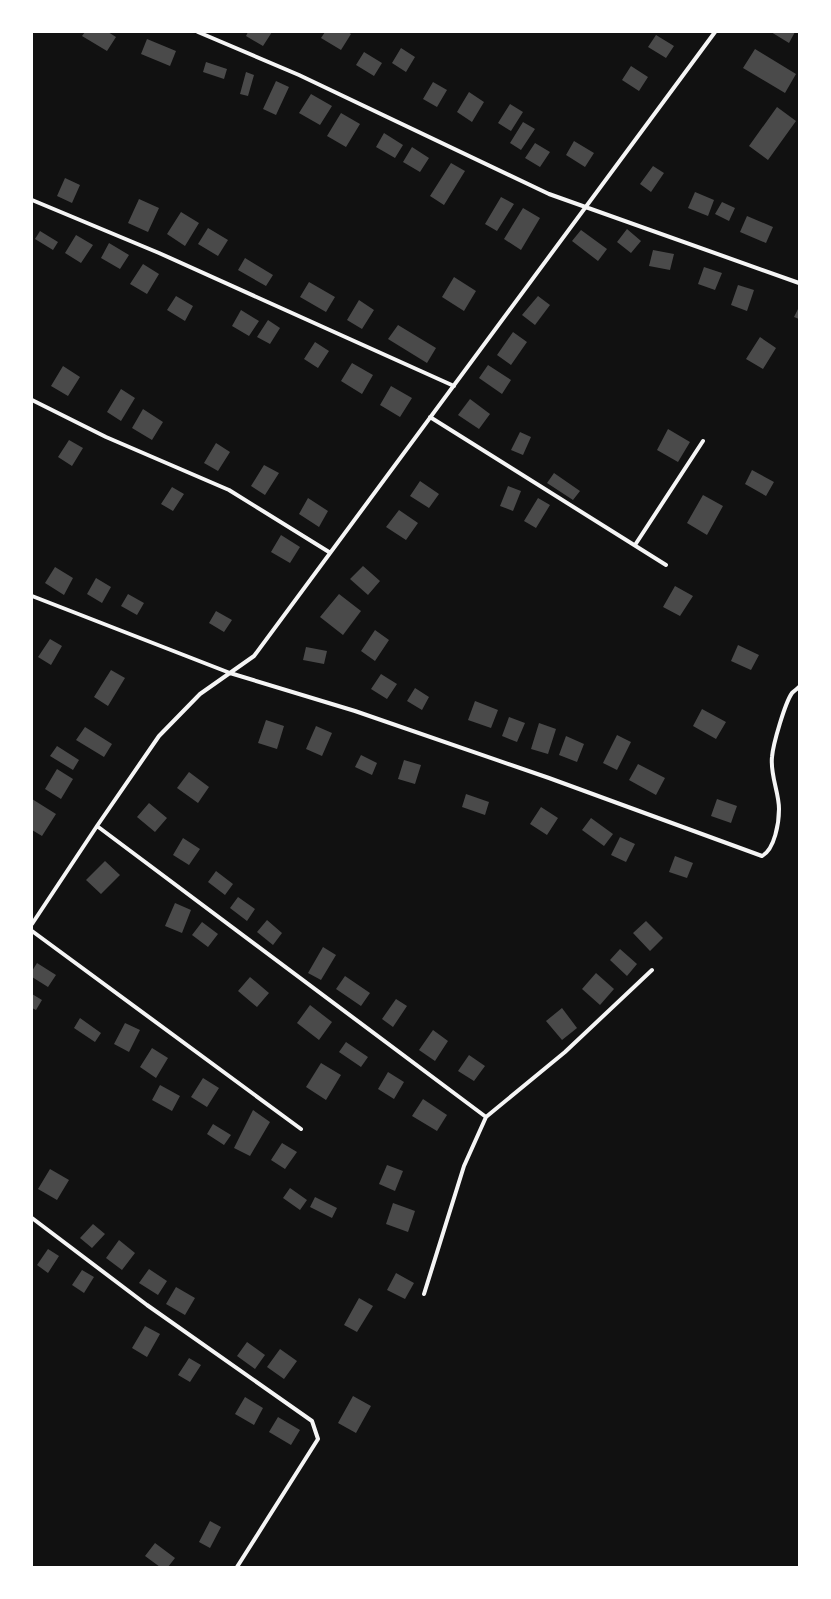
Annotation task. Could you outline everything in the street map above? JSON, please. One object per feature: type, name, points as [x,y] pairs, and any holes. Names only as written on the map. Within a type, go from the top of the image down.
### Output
[{"type":"street","points":[[198,32],[299,75],[549,194],[799,283]]},
{"type":"street","points":[[32,924],[159,736],[200,694],[254,656],[329,552],[454,386],[715,32]]},
{"type":"street","points":[[32,200],[159,253],[454,386]]},
{"type":"street","points":[[32,400],[106,437],[229,490],[329,552]]},
{"type":"street","points":[[430,417],[666,565]]},
{"type":"street","points":[[635,545],[702,441]]},
{"type":"street","points":[[32,596],[230,673],[355,710],[549,778],[762,856],[774,841],[779,808],[772,758],[778,727],[792,694],[799,687]]},
{"type":"street","points":[[97,826],[486,1117]]},
{"type":"street","points":[[32,931],[301,1129]]},
{"type":"street","points":[[424,1294],[464,1166],[486,1117],[565,1052],[652,970]]},
{"type":"street","points":[[32,1218],[147,1305],[312,1421],[318,1439],[237,1567]]},
{"type":"building","points":[[85,32],[108,32],[116,37],[107,51],[82,36]]},
{"type":"building","points":[[248,32],[272,32],[263,46],[246,36]]},
{"type":"building","points":[[325,32],[348,32],[351,34],[341,50],[321,38]]},
{"type":"building","points":[[771,32],[795,32],[789,43]]},
{"type":"building","points":[[656,35],[674,46],[666,58],[648,47]]},
{"type":"building","points":[[147,39],[176,51],[170,66],[141,54]]},
{"type":"building","points":[[401,48],[415,57],[406,72],[392,63]]},
{"type":"building","points":[[755,49],[796,74],[785,93],[743,68]]},
{"type":"building","points":[[364,52],[382,63],[374,76],[356,65]]},
{"type":"building","points":[[206,62],[227,69],[224,79],[203,72]]},
{"type":"building","points":[[631,66],[648,77],[639,91],[622,80]]},
{"type":"building","points":[[246,72],[254,75],[248,96],[240,94]]},
{"type":"building","points":[[276,81],[289,87],[276,115],[263,109]]},
{"type":"building","points":[[433,82],[447,90],[437,107],[423,99]]},
{"type":"building","points":[[469,92],[484,102],[472,122],[457,112]]},
{"type":"building","points":[[311,94],[332,106],[320,125],[299,113]]},
{"type":"building","points":[[510,104],[523,112],[511,131],[498,123]]},
{"type":"building","points":[[777,107],[796,121],[768,160],[749,146]]},
{"type":"building","points":[[341,113],[360,124],[346,147],[327,136]]},
{"type":"building","points":[[523,122],[535,129],[521,150],[510,143]]},
{"type":"building","points":[[384,133],[403,145],[395,158],[376,147]]},
{"type":"building","points":[[574,141],[594,153],[585,167],[566,155]]},
{"type":"building","points":[[535,143],[550,152],[540,167],[525,158]]},
{"type":"building","points":[[412,147],[429,158],[420,172],[403,162]]},
{"type":"building","points":[[451,163],[465,171],[444,205],[430,196]]},
{"type":"building","points":[[653,166],[664,173],[651,192],[640,184]]},
{"type":"building","points":[[65,178],[80,185],[72,203],[57,196]]},
{"type":"building","points":[[695,192],[714,200],[708,216],[688,208]]},
{"type":"building","points":[[501,197],[514,204],[497,231],[485,224]]},
{"type":"building","points":[[139,199],[159,208],[148,232],[128,223]]},
{"type":"building","points":[[722,202],[735,208],[729,221],[715,214]]},
{"type":"building","points":[[523,208],[540,218],[521,250],[504,239]]},
{"type":"building","points":[[181,212],[199,223],[185,246],[167,234]]},
{"type":"building","points":[[747,216],[773,227],[766,243],[740,232]]},
{"type":"building","points":[[208,228],[228,240],[218,256],[198,244]]},
{"type":"building","points":[[627,229],[641,241],[631,253],[617,242]]},
{"type":"building","points":[[581,230],[607,249],[598,261],[572,241]]},
{"type":"building","points":[[40,231],[58,242],[53,250],[35,239]]},
{"type":"building","points":[[76,235],[93,245],[81,263],[65,253]]},
{"type":"building","points":[[109,243],[129,255],[120,269],[101,258]]},
{"type":"building","points":[[653,250],[674,254],[670,270],[649,266]]},
{"type":"building","points":[[245,258],[273,275],[266,286],[238,270]]},
{"type":"building","points":[[143,264],[159,274],[147,294],[130,284]]},
{"type":"building","points":[[704,267],[722,273],[715,290],[698,284]]},
{"type":"building","points":[[454,277],[476,291],[464,311],[442,297]]},
{"type":"building","points":[[309,282],[335,297],[326,312],[300,297]]},
{"type":"building","points":[[738,285],[754,290],[747,311],[731,305]]},
{"type":"building","points":[[176,296],[193,306],[185,321],[167,310]]},
{"type":"building","points":[[538,296],[550,305],[535,325],[522,315]]},
{"type":"building","points":[[359,300],[374,310],[362,329],[347,320]]},
{"type":"building","points":[[799,307],[799,319],[794,317]]},
{"type":"building","points":[[241,310],[259,321],[249,336],[232,326]]},
{"type":"building","points":[[268,320],[280,328],[270,344],[257,337]]},
{"type":"building","points":[[398,325],[436,348],[427,363],[388,339]]},
{"type":"building","points":[[513,332],[527,342],[511,365],[497,355]]},
{"type":"building","points":[[760,337],[776,348],[763,369],[746,359]]},
{"type":"building","points":[[315,342],[329,351],[318,368],[304,359]]},
{"type":"building","points":[[352,363],[373,375],[362,394],[341,381]]},
{"type":"building","points":[[488,365],[511,380],[502,394],[479,378]]},
{"type":"building","points":[[63,366],[80,377],[68,396],[51,386]]},
{"type":"building","points":[[391,386],[412,398],[400,417],[380,405]]},
{"type":"building","points":[[121,389],[135,398],[121,421],[107,412]]},
{"type":"building","points":[[470,399],[490,414],[479,429],[458,415]]},
{"type":"building","points":[[143,409],[163,422],[152,440],[132,428]]},
{"type":"building","points":[[668,429],[690,442],[678,462],[657,450]]},
{"type":"building","points":[[520,432],[531,437],[523,455],[511,450]]},
{"type":"building","points":[[69,440],[83,448],[72,466],[58,457]]},
{"type":"building","points":[[216,443],[230,452],[218,471],[204,463]]},
{"type":"building","points":[[264,465],[279,473],[265,495],[251,486]]},
{"type":"building","points":[[752,470],[774,482],[766,496],[745,484]]},
{"type":"building","points":[[554,473],[580,491],[573,500],[547,483]]},
{"type":"building","points":[[420,481],[439,494],[429,508],[410,496]]},
{"type":"building","points":[[508,486],[521,491],[513,511],[500,506]]},
{"type":"building","points":[[172,487],[184,494],[173,511],[161,504]]},
{"type":"building","points":[[703,495],[723,506],[707,535],[687,523]]},
{"type":"building","points":[[308,498],[328,511],[319,527],[299,514]]},
{"type":"building","points":[[538,498],[550,505],[536,528],[524,521]]},
{"type":"building","points":[[399,510],[418,523],[406,540],[386,527]]},
{"type":"building","points":[[281,535],[300,547],[290,563],[271,552]]},
{"type":"building","points":[[363,566],[380,581],[368,595],[350,579]]},
{"type":"building","points":[[55,567],[73,578],[64,595],[45,583]]},
{"type":"building","points":[[96,578],[111,587],[102,603],[87,594]]},
{"type":"building","points":[[675,586],[693,596],[680,616],[663,607]]},
{"type":"building","points":[[128,594],[144,603],[137,615],[121,606]]},
{"type":"building","points":[[339,594],[361,611],[343,635],[320,617]]},
{"type":"building","points":[[216,611],[232,620],[224,632],[209,623]]},
{"type":"building","points":[[375,630],[389,640],[375,661],[361,651]]},
{"type":"building","points":[[50,639],[62,646],[51,665],[38,657]]},
{"type":"building","points":[[738,645],[759,655],[751,670],[731,661]]},
{"type":"building","points":[[306,647],[327,651],[324,664],[303,660]]},
{"type":"building","points":[[111,670],[125,678],[108,706],[94,697]]},
{"type":"building","points":[[381,674],[397,684],[387,699],[371,689]]},
{"type":"building","points":[[415,688],[429,697],[422,710],[407,701]]},
{"type":"building","points":[[475,701],[498,710],[491,728],[468,720]]},
{"type":"building","points":[[702,709],[726,722],[716,739],[693,726]]},
{"type":"building","points":[[509,717],[525,723],[517,742],[502,736]]},
{"type":"building","points":[[266,720],[284,726],[277,749],[258,743]]},
{"type":"building","points":[[539,723],[556,729],[548,754],[531,749]]},
{"type":"building","points":[[316,726],[332,733],[322,756],[306,749]]},
{"type":"building","points":[[85,727],[112,744],[104,757],[76,740]]},
{"type":"building","points":[[617,735],[631,742],[617,770],[603,763]]},
{"type":"building","points":[[566,736],[584,744],[577,762],[559,755]]},
{"type":"building","points":[[57,746],[79,760],[73,770],[50,756]]},
{"type":"building","points":[[361,755],[377,763],[372,775],[355,767]]},
{"type":"building","points":[[404,760],[421,765],[415,784],[398,779]]},
{"type":"building","points":[[638,764],[665,778],[656,795],[629,780]]},
{"type":"building","points":[[57,769],[73,779],[61,799],[45,789]]},
{"type":"building","points":[[189,772],[209,787],[198,803],[177,788]]},
{"type":"building","points":[[466,794],[489,802],[485,815],[462,807]]},
{"type":"building","points":[[32,799],[56,814],[42,836],[32,830]]},
{"type":"building","points":[[717,799],[737,806],[731,823],[711,816]]},
{"type":"building","points":[[149,803],[167,818],[155,832],[137,817]]},
{"type":"building","points":[[541,807],[558,818],[547,835],[530,824]]},
{"type":"building","points":[[591,818],[613,834],[604,846],[582,830]]},
{"type":"building","points":[[620,837],[635,844],[626,862],[611,855]]},
{"type":"building","points":[[183,838],[200,849],[189,865],[173,855]]},
{"type":"building","points":[[675,856],[693,863],[687,878],[669,872]]},
{"type":"building","points":[[105,861],[120,875],[101,894],[86,880]]},
{"type":"building","points":[[216,871],[233,884],[225,895],[208,882]]},
{"type":"building","points":[[238,897],[255,909],[247,921],[230,908]]},
{"type":"building","points":[[175,903],[191,910],[182,933],[165,926]]},
{"type":"building","points":[[267,920],[282,933],[273,945],[257,932]]},
{"type":"building","points":[[646,921],[663,938],[650,951],[633,933]]},
{"type":"building","points":[[202,922],[218,934],[208,947],[192,935]]},
{"type":"building","points":[[323,947],[336,955],[321,980],[308,973]]},
{"type":"building","points":[[620,949],[637,964],[627,976],[610,960]]},
{"type":"building","points":[[37,963],[56,975],[48,987],[32,977],[32,971]]},
{"type":"building","points":[[596,973],[614,989],[600,1005],[582,989]]},
{"type":"building","points":[[345,976],[370,993],[361,1006],[336,989]]},
{"type":"building","points":[[250,977],[269,993],[257,1007],[238,991]]},
{"type":"building","points":[[32,994],[42,1000],[36,1010],[32,1008]]},
{"type":"building","points":[[396,999],[407,1006],[393,1027],[382,1019]]},
{"type":"building","points":[[310,1005],[332,1022],[319,1040],[297,1023]]},
{"type":"building","points":[[562,1008],[577,1028],[562,1040],[546,1021]]},
{"type":"building","points":[[80,1018],[101,1033],[95,1042],[74,1028]]},
{"type":"building","points":[[125,1023],[140,1030],[129,1052],[114,1044]]},
{"type":"building","points":[[433,1030],[448,1041],[435,1061],[419,1050]]},
{"type":"building","points":[[346,1042],[368,1057],[361,1067],[339,1052]]},
{"type":"building","points":[[152,1048],[168,1058],[156,1078],[140,1067]]},
{"type":"building","points":[[469,1055],[485,1066],[474,1081],[458,1071]]},
{"type":"building","points":[[321,1063],[341,1075],[326,1100],[306,1087]]},
{"type":"building","points":[[388,1072],[404,1082],[394,1099],[378,1089]]},
{"type":"building","points":[[203,1078],[219,1088],[207,1107],[191,1097]]},
{"type":"building","points":[[160,1085],[180,1096],[172,1111],[152,1100]]},
{"type":"building","points":[[423,1099],[447,1115],[437,1131],[412,1116]]},
{"type":"building","points":[[253,1110],[270,1122],[250,1156],[234,1148]]},
{"type":"building","points":[[213,1124],[231,1135],[224,1145],[207,1134]]},
{"type":"building","points":[[282,1143],[297,1152],[285,1169],[271,1160]]},
{"type":"building","points":[[387,1165],[403,1171],[395,1191],[379,1184]]},
{"type":"building","points":[[50,1169],[69,1180],[57,1200],[38,1189]]},
{"type":"building","points":[[290,1188],[307,1200],[300,1210],[283,1198]]},
{"type":"building","points":[[315,1197],[337,1208],[332,1218],[310,1207]]},
{"type":"building","points":[[393,1203],[415,1211],[408,1232],[386,1224]]},
{"type":"building","points":[[93,1224],[105,1234],[92,1248],[80,1238]]},
{"type":"building","points":[[119,1240],[135,1253],[122,1270],[106,1258]]},
{"type":"building","points":[[48,1249],[59,1256],[48,1273],[37,1265]]},
{"type":"building","points":[[149,1269],[167,1281],[158,1295],[139,1283]]},
{"type":"building","points":[[82,1270],[94,1277],[84,1293],[72,1285]]},
{"type":"building","points":[[396,1273],[414,1283],[405,1299],[387,1290]]},
{"type":"building","points":[[176,1287],[195,1298],[185,1315],[166,1304]]},
{"type":"building","points":[[359,1298],[373,1306],[357,1332],[344,1325]]},
{"type":"building","points":[[145,1326],[160,1334],[147,1357],[132,1348]]},
{"type":"building","points":[[247,1342],[265,1355],[255,1369],[237,1356]]},
{"type":"building","points":[[280,1349],[297,1361],[284,1379],[267,1367]]},
{"type":"building","points":[[189,1358],[201,1365],[190,1382],[178,1375]]},
{"type":"building","points":[[353,1396],[371,1406],[356,1433],[338,1423]]},
{"type":"building","points":[[245,1397],[263,1408],[254,1425],[235,1414]]},
{"type":"building","points":[[278,1417],[300,1430],[291,1445],[269,1432]]},
{"type":"building","points":[[210,1521],[221,1527],[210,1548],[199,1542]]},
{"type":"building","points":[[155,1543],[175,1558],[168,1567],[160,1567],[145,1556]]}]
